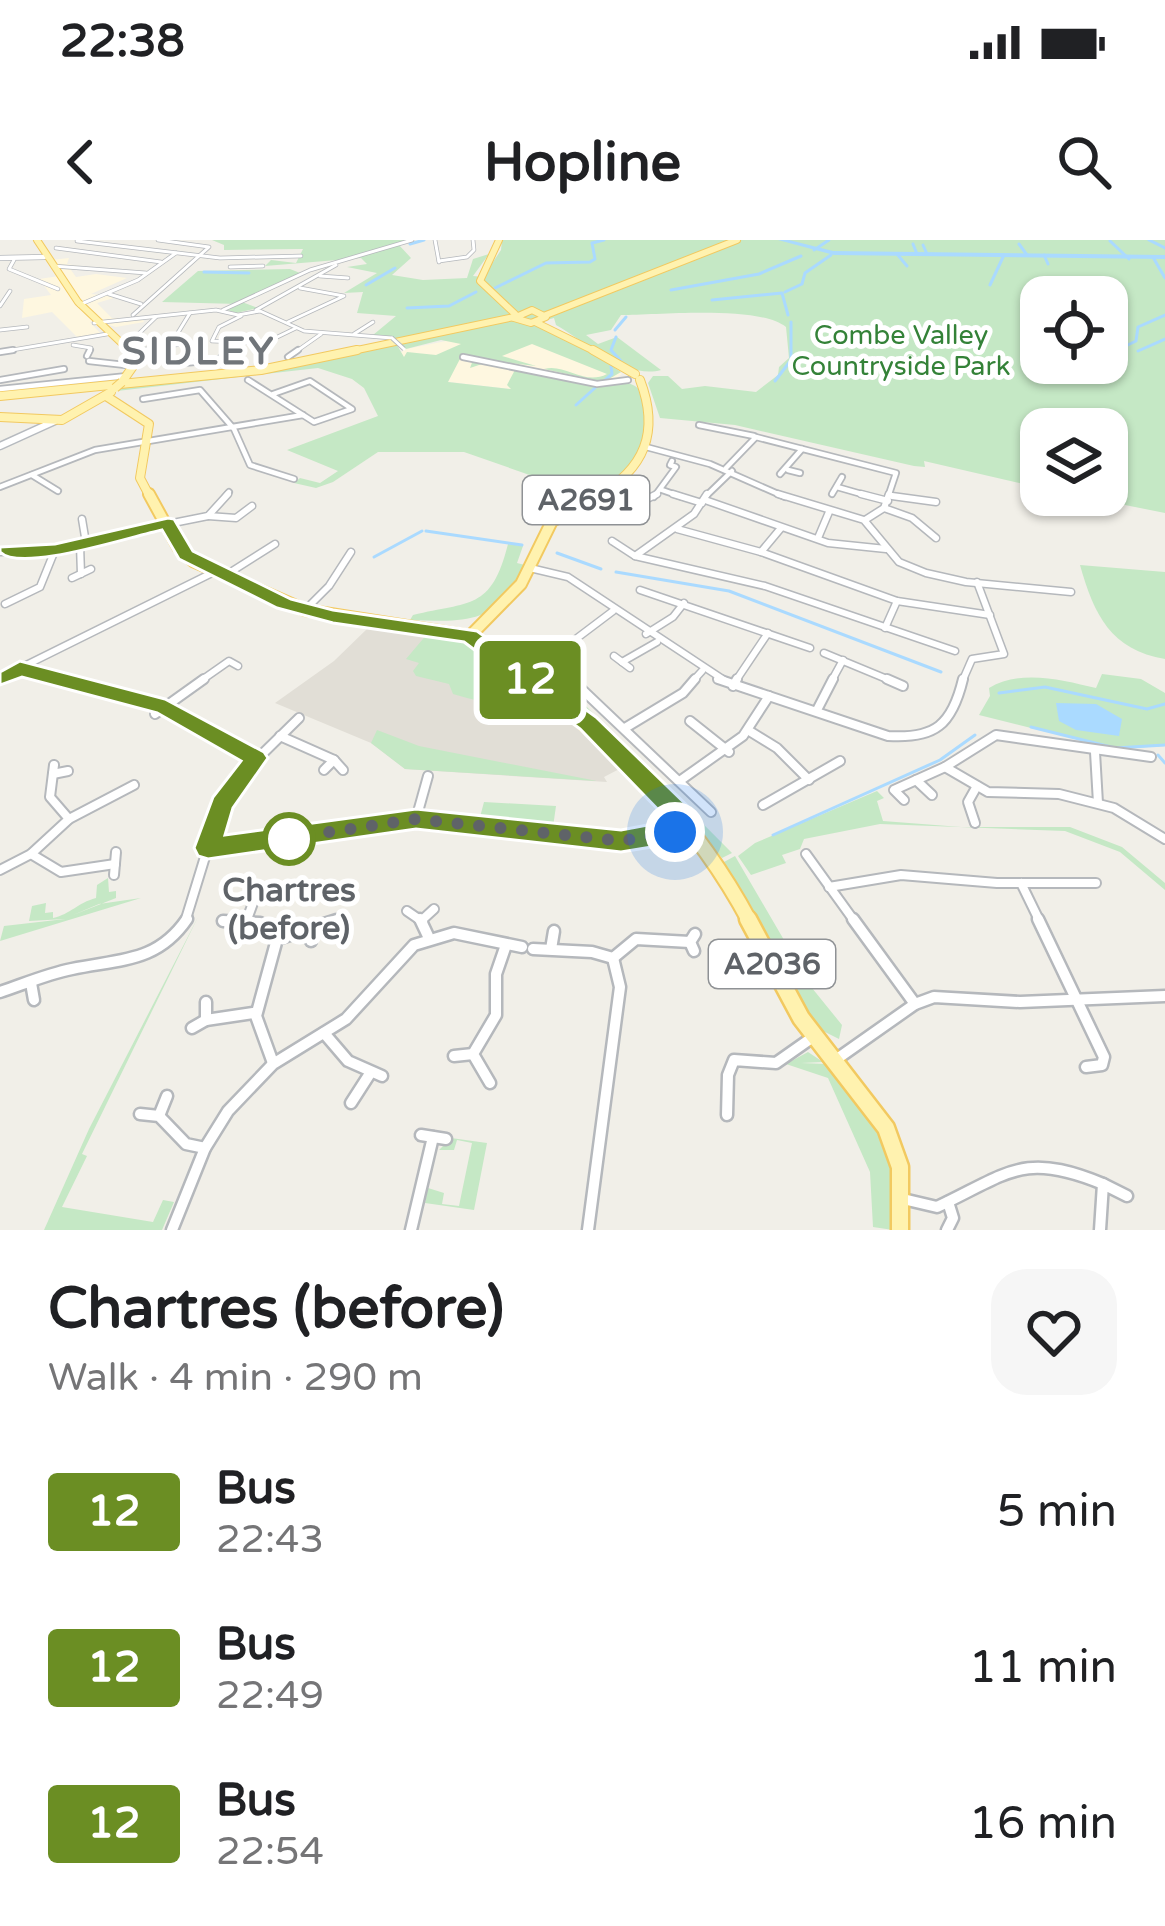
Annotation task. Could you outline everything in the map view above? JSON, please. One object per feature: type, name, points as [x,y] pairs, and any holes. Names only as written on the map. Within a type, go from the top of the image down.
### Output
[{"type":"main road","points":[[0,446],[96,404],[134,366],[128,349],[94,323],[60,286],[38,240]]},
{"type":"main road","points":[[499,240],[498,250],[479,276],[484,289],[517,318]]},
{"type":"main road","points":[[535,322],[736,240]]},
{"type":"main road","points":[[504,305],[537,310],[574,304]]},
{"type":"main road","points":[[517,318],[526,310]]},
{"type":"main road","points":[[537,310],[630,378]]},
{"type":"main road","points":[[0,393],[261,370],[517,318],[557,329]]},
{"type":"main road","name":"A2691","points":[[470,636],[513,594],[552,521],[621,482],[646,447],[652,416],[630,378]]},
{"type":"main road","points":[[106,396],[148,424],[149,440]]},
{"type":"main road","points":[[96,404],[121,404]]},
{"type":"main road","points":[[0,417],[55,421]]},
{"type":"main road","name":"A2036","points":[[149,440],[140,478],[181,551],[219,574],[305,610],[470,636],[588,723],[688,824],[718,862],[814,1036],[896,1147],[900,1230]]},
{"type":"street","points":[[221,311],[310,269],[412,240]]},
{"type":"street","points":[[435,240],[438,263],[466,256],[474,250],[473,240]]},
{"type":"street","points":[[0,258],[43,254],[79,241],[201,255],[301,255]]},
{"type":"street","points":[[132,316],[208,246],[158,241]]},
{"type":"street","points":[[56,248],[162,262]]},
{"type":"street","points":[[79,304],[148,273],[176,253]]},
{"type":"street","points":[[253,266],[258,257]]},
{"type":"street","points":[[14,260],[9,269],[60,286]]},
{"type":"street","points":[[53,266],[68,263],[148,273]]},
{"type":"street","points":[[296,328],[265,343],[212,339],[222,325],[340,265]]},
{"type":"street","points":[[234,267],[263,266]]},
{"type":"street","points":[[319,276],[348,278]]},
{"type":"street","points":[[288,322],[344,296],[300,288]]},
{"type":"street","points":[[0,306],[10,291]]},
{"type":"street","points":[[108,293],[141,304]]},
{"type":"street","points":[[254,311],[296,328],[392,338],[404,350]]},
{"type":"street","points":[[170,345],[190,313]]},
{"type":"street","points":[[94,323],[132,316],[242,314]]},
{"type":"street","points":[[128,349],[157,315]]},
{"type":"street","points":[[353,335],[369,323]]},
{"type":"street","points":[[0,330],[27,327]]},
{"type":"street","points":[[288,357],[324,333]]},
{"type":"street","points":[[0,352],[107,334]]},
{"type":"street","points":[[68,342],[65,345],[92,349],[88,358],[134,366]]},
{"type":"street","points":[[128,349],[190,343]]},
{"type":"street","points":[[177,363],[218,360],[240,343]]},
{"type":"street","points":[[296,352],[305,353]]},
{"type":"street","points":[[463,357],[597,384],[630,378]]},
{"type":"street","points":[[3,380],[64,369]]},
{"type":"street","points":[[248,382],[320,422],[352,409],[310,381],[273,394]]},
{"type":"street","points":[[0,393],[122,382]]},
{"type":"street","points":[[154,388],[146,398],[197,390],[233,429],[250,466],[294,480]]},
{"type":"street","points":[[0,487],[76,454],[303,415]]},
{"type":"street","points":[[699,425],[896,473],[888,502],[865,520]]},
{"type":"street","points":[[635,556],[704,501],[755,436]]},
{"type":"street","points":[[646,447],[729,470],[829,512],[865,520],[875,527],[886,549],[908,567],[977,582],[1071,592]]},
{"type":"street","points":[[800,473],[782,471],[803,448]]},
{"type":"street","points":[[607,519],[662,490],[676,467],[670,465],[672,461]]},
{"type":"street","points":[[31,474],[58,491]]},
{"type":"street","points":[[842,477],[834,490],[888,502],[935,502]]},
{"type":"street","points":[[662,490],[837,545],[886,549]]},
{"type":"street","points":[[208,516],[229,493]]},
{"type":"street","points":[[888,502],[936,538]]},
{"type":"street","points":[[0,552],[55,550],[168,523],[208,516],[236,518],[252,508],[261,511]]},
{"type":"street","points":[[818,538],[829,512]]},
{"type":"street","points":[[81,574],[82,524],[93,526]]},
{"type":"street","points":[[675,528],[761,552],[897,601],[991,615]]},
{"type":"street","points":[[761,552],[781,528]]},
{"type":"street","points":[[612,541],[635,556],[765,586],[955,651]]},
{"type":"street","points":[[0,678],[275,544]]},
{"type":"street","points":[[5,604],[43,588],[55,550]]},
{"type":"street","points":[[305,610],[351,552]]},
{"type":"street","points":[[346,563],[358,565]]},
{"type":"street","points":[[528,567],[568,577],[657,642],[733,686],[888,736],[914,739],[940,732],[956,708],[966,665],[1004,654],[977,582]]},
{"type":"street","points":[[72,578],[91,568]]},
{"type":"street","points":[[640,590],[810,648]]},
{"type":"street","points":[[885,628],[897,601]]},
{"type":"street","points":[[646,634],[673,617],[684,603]]},
{"type":"street","points":[[548,660],[613,610]]},
{"type":"street","points":[[733,686],[768,633]]},
{"type":"street","points":[[622,662],[657,642]]},
{"type":"street","points":[[519,646],[548,660],[711,812]]},
{"type":"street","points":[[824,653],[903,686]]},
{"type":"street","points":[[818,710],[843,660]]},
{"type":"street","points":[[155,714],[229,661],[238,666]]},
{"type":"street","points":[[20,669],[165,707],[256,758]]},
{"type":"street","points":[[626,728],[683,694],[701,671]]},
{"type":"street","points":[[681,780],[729,752],[751,732],[769,697]]},
{"type":"street","points":[[0,992],[68,969],[140,959],[161,948],[175,935],[202,888],[222,805],[256,758],[299,718]]},
{"type":"street","points":[[691,721],[729,752]]},
{"type":"street","points":[[751,732],[777,748],[808,780]]},
{"type":"street","points":[[280,736],[334,760],[343,770]]},
{"type":"street","points":[[904,800],[894,790],[946,767],[987,736],[1031,736],[1095,752],[1151,757]]},
{"type":"street","points":[[1095,752],[1098,803]]},
{"type":"street","points":[[324,770],[334,760]]},
{"type":"street","points":[[763,805],[840,761]]},
{"type":"street","points":[[946,767],[988,792],[1059,794],[1098,803],[1124,812],[1165,839]]},
{"type":"street","points":[[68,771],[53,769],[50,797],[69,819]]},
{"type":"street","points":[[416,819],[428,776]]},
{"type":"street","points":[[916,780],[932,795]]},
{"type":"street","points":[[0,870],[32,854],[69,819],[122,797],[134,785]]},
{"type":"street","points":[[975,823],[968,802],[977,786]]},
{"type":"street","points":[[208,848],[416,819],[621,841],[660,836],[688,824]]},
{"type":"street","points":[[32,854],[61,872],[115,863]]},
{"type":"street","points":[[806,854],[915,1004]]},
{"type":"street","points":[[829,887],[856,876],[900,872],[1021,883],[1081,874],[1096,883]]},
{"type":"street","points":[[1021,883],[1104,1057],[1102,1065],[1086,1066]]},
{"type":"street","points":[[246,922],[254,903]]},
{"type":"street","points":[[422,920],[434,909]]},
{"type":"street","points":[[407,911],[422,920],[428,936]]},
{"type":"street","points":[[277,939],[337,920]]},
{"type":"street","points":[[223,921],[260,923],[277,939]]},
{"type":"street","points":[[311,926],[311,941]]},
{"type":"street","points":[[551,949],[554,931]]},
{"type":"street","points":[[172,1230],[205,1148],[228,1111],[273,1064],[363,1003],[399,960],[428,936],[466,932],[506,945],[613,958],[636,939],[693,942]]},
{"type":"street","points":[[273,1064],[256,1038],[253,1013],[277,939]]},
{"type":"street","points":[[473,1054],[496,1016],[496,974],[506,945]]},
{"type":"street","points":[[588,1230],[620,987],[613,958]]},
{"type":"street","points":[[31,983],[34,1000]]},
{"type":"street","points":[[834,1061],[915,1004],[956,996],[1075,1000],[1165,996]]},
{"type":"street","points":[[206,1002],[206,1019]]},
{"type":"street","points":[[192,1028],[206,1019],[253,1013]]},
{"type":"street","points":[[323,1033],[328,1042],[375,1076],[351,1102]]},
{"type":"street","points":[[727,1115],[728,1076],[734,1060],[776,1063],[814,1036]]},
{"type":"street","points":[[454,1056],[473,1054]]},
{"type":"street","points":[[473,1054],[490,1082]]},
{"type":"street","points":[[159,1116],[167,1096]]},
{"type":"street","points":[[140,1114],[159,1116],[186,1144],[205,1148]]},
{"type":"street","points":[[411,1230],[433,1137]]},
{"type":"street","points":[[901,1198],[926,1207],[948,1202],[1012,1166],[1040,1164],[1127,1196]]},
{"type":"street","points":[[1100,1230],[1103,1184]]},
{"type":"street","points":[[947,1230],[953,1218],[948,1202]]},
{"type":"shaded area","points":[[69,258],[67,264],[79,266],[71,270],[76,277],[127,278],[91,294],[117,297],[97,303],[112,318],[142,318],[144,322],[116,327],[105,324],[107,320],[90,322],[101,334],[79,339],[52,312],[22,318],[24,299],[51,295],[39,279],[59,276],[51,260]]},
{"type":"shaded area","points":[[496,331],[584,347],[622,374],[615,379],[618,383],[577,397],[441,381],[384,364],[406,349]]},
{"type":"shaded area","points":[[369,627],[442,634],[475,646],[549,697],[625,766],[604,777],[607,782],[405,769],[371,743],[275,703],[334,661]]},
{"type":"green space","name":"Combe Valley Countryside Park","points":[[212,240],[410,240],[399,245],[411,258],[392,275],[423,280],[467,278],[473,259],[489,254],[473,276],[483,277],[501,250],[502,240],[1165,240],[1165,513],[1128,506],[1128,408],[1020,408],[1020,483],[924,461],[925,467],[914,466],[735,425],[660,418],[648,383],[653,376],[668,376],[682,389],[705,386],[756,392],[778,375],[789,358],[786,327],[773,320],[732,314],[621,315],[611,330],[586,335],[598,344],[617,337],[661,370],[648,372],[607,357],[556,325],[554,318],[532,324],[568,338],[621,372],[604,382],[544,369],[590,377],[607,374],[532,344],[502,356],[536,366],[461,357],[448,382],[511,389],[507,385],[516,369],[582,383],[626,383],[641,391],[648,414],[642,446],[619,476],[587,495],[464,452],[378,452],[333,482],[316,488],[294,483],[300,478],[320,483],[338,471],[287,450],[378,416],[364,388],[352,379],[318,368],[117,391],[263,371],[397,345],[404,357],[407,352],[436,355],[461,344],[441,340],[406,349],[393,337],[373,335],[396,316],[357,313],[363,292],[344,293],[377,273],[347,267],[367,264],[361,258],[265,266],[271,260],[296,263],[303,249],[224,250],[224,245]]},
{"type":"green space","points":[[290,269],[300,273],[242,302],[258,308],[236,313],[228,310],[239,304],[162,302],[198,271]]},
{"type":"green space","points":[[508,544],[523,546],[517,563],[525,565],[491,609],[465,619],[410,620],[413,615],[464,604],[486,592]]},
{"type":"green space","points":[[1080,565],[1165,572],[1165,659],[1131,648],[1108,627]]},
{"type":"green space","points":[[428,633],[475,646],[549,697],[526,705],[490,703],[453,694],[449,684],[416,676],[413,671],[419,663],[406,659]]},
{"type":"green space","points":[[520,654],[562,682],[732,853],[722,858],[578,704],[516,664]]},
{"type":"green space","points":[[1102,674],[1141,679],[1165,693],[1165,746],[1116,749],[979,715],[990,696],[989,688],[1001,682],[1042,678],[1096,688]]},
{"type":"green space","points":[[377,730],[419,746],[597,781],[405,769],[371,743]]},
{"type":"green space","points":[[877,791],[884,798],[877,801],[883,821],[1070,827],[1122,847],[1165,883],[1165,890],[1120,852],[1065,831],[880,824],[804,839],[800,849],[782,855],[786,863],[751,875],[738,856],[755,843]]},
{"type":"green space","points":[[484,802],[556,806],[553,827],[480,817]]},
{"type":"green space","points":[[735,856],[812,988],[842,1025],[839,1039],[821,1030],[805,1013],[724,862]]},
{"type":"green space","points":[[108,878],[109,892],[116,891],[116,898],[102,904],[141,898],[0,941],[4,926],[65,919],[29,921],[32,906],[46,903],[45,913],[59,916],[96,898],[97,885]]},
{"type":"green space","points":[[198,917],[82,1154],[87,1156],[62,1207],[153,1222],[163,1200],[174,1202],[162,1230],[44,1230],[89,1129]]},
{"type":"green space","points":[[808,1052],[823,1062],[801,1063],[826,1064],[875,1120],[889,1158],[893,1230],[873,1227],[870,1172],[828,1078],[786,1064]]},
{"type":"green space","points":[[451,1138],[487,1143],[474,1210],[425,1203],[428,1188],[444,1193],[442,1204],[459,1206],[472,1143],[457,1140],[454,1150],[439,1150]]},
{"type":"water","points":[[1056,703],[1096,704],[1122,719],[1119,736],[1076,730],[1059,721]]},
{"type":"waterway","points":[[410,244],[424,240]]},
{"type":"waterway","points":[[495,288],[546,263],[590,262],[595,259],[592,243],[604,240]]},
{"type":"waterway","points":[[781,240],[830,252]]},
{"type":"waterway","points":[[814,250],[829,240]]},
{"type":"waterway","points":[[1149,240],[1165,248]]},
{"type":"waterway","points":[[1110,241],[1129,259]]},
{"type":"waterway","points":[[913,244],[917,254]]},
{"type":"waterway","points":[[1019,244],[1027,255]]},
{"type":"waterway","points":[[923,245],[927,254]]},
{"type":"waterway","points":[[834,253],[897,254]]},
{"type":"waterway","points":[[897,254],[907,266]]},
{"type":"waterway","points":[[903,254],[1165,257]]},
{"type":"waterway","points":[[785,292],[802,284],[805,273],[831,255]]},
{"type":"waterway","points":[[990,285],[1004,255]]},
{"type":"waterway","points":[[1044,255],[1048,264]]},
{"type":"waterway","points":[[671,290],[759,274],[801,256]]},
{"type":"waterway","points":[[1154,259],[1165,278]]},
{"type":"waterway","points":[[366,285],[395,268]]},
{"type":"waterway","points":[[204,272],[249,273]]},
{"type":"waterway","points":[[407,308],[449,306],[476,292]]},
{"type":"waterway","points":[[712,300],[782,293],[788,315]]},
{"type":"waterway","points":[[1128,345],[1136,341],[1138,327],[1165,315]]},
{"type":"waterway","points":[[615,330],[626,317]]},
{"type":"waterway","points":[[775,381],[791,360],[791,322]]},
{"type":"waterway","points":[[616,337],[611,350],[621,361]]},
{"type":"waterway","points":[[1138,351],[1165,339]]},
{"type":"waterway","points":[[604,381],[612,374],[611,366]]},
{"type":"waterway","points":[[576,405],[596,387]]},
{"type":"waterway","points":[[374,557],[422,531]]},
{"type":"waterway","points":[[426,531],[522,545]]},
{"type":"waterway","points":[[557,553],[601,569]]},
{"type":"waterway","points":[[616,572],[729,591],[941,672]]},
{"type":"waterway","points":[[999,693],[1045,687],[1147,709],[1165,704]]},
{"type":"waterway","points":[[1031,727],[1115,748],[1165,745]]},
{"type":"waterway","points":[[773,835],[940,760],[975,735]]},
{"type":"waterway","points":[[1158,755],[1165,763]]},
{"type":"bus line","name":"12","points":[[0,552],[55,550],[168,523],[185,555],[284,604],[333,617],[470,636],[588,723],[688,824],[660,836],[621,841],[416,819],[208,848],[222,805],[256,758],[165,707],[20,669],[0,678]]},
{"type":"place","name":"Chartres (before)","points":[[289,839]]},
{"type":"district","name":"SIDLEY","points":[[199,351]]},
{"type":"route","points":[[289,839],[277,840],[416,819],[621,841],[675,832]]}]
